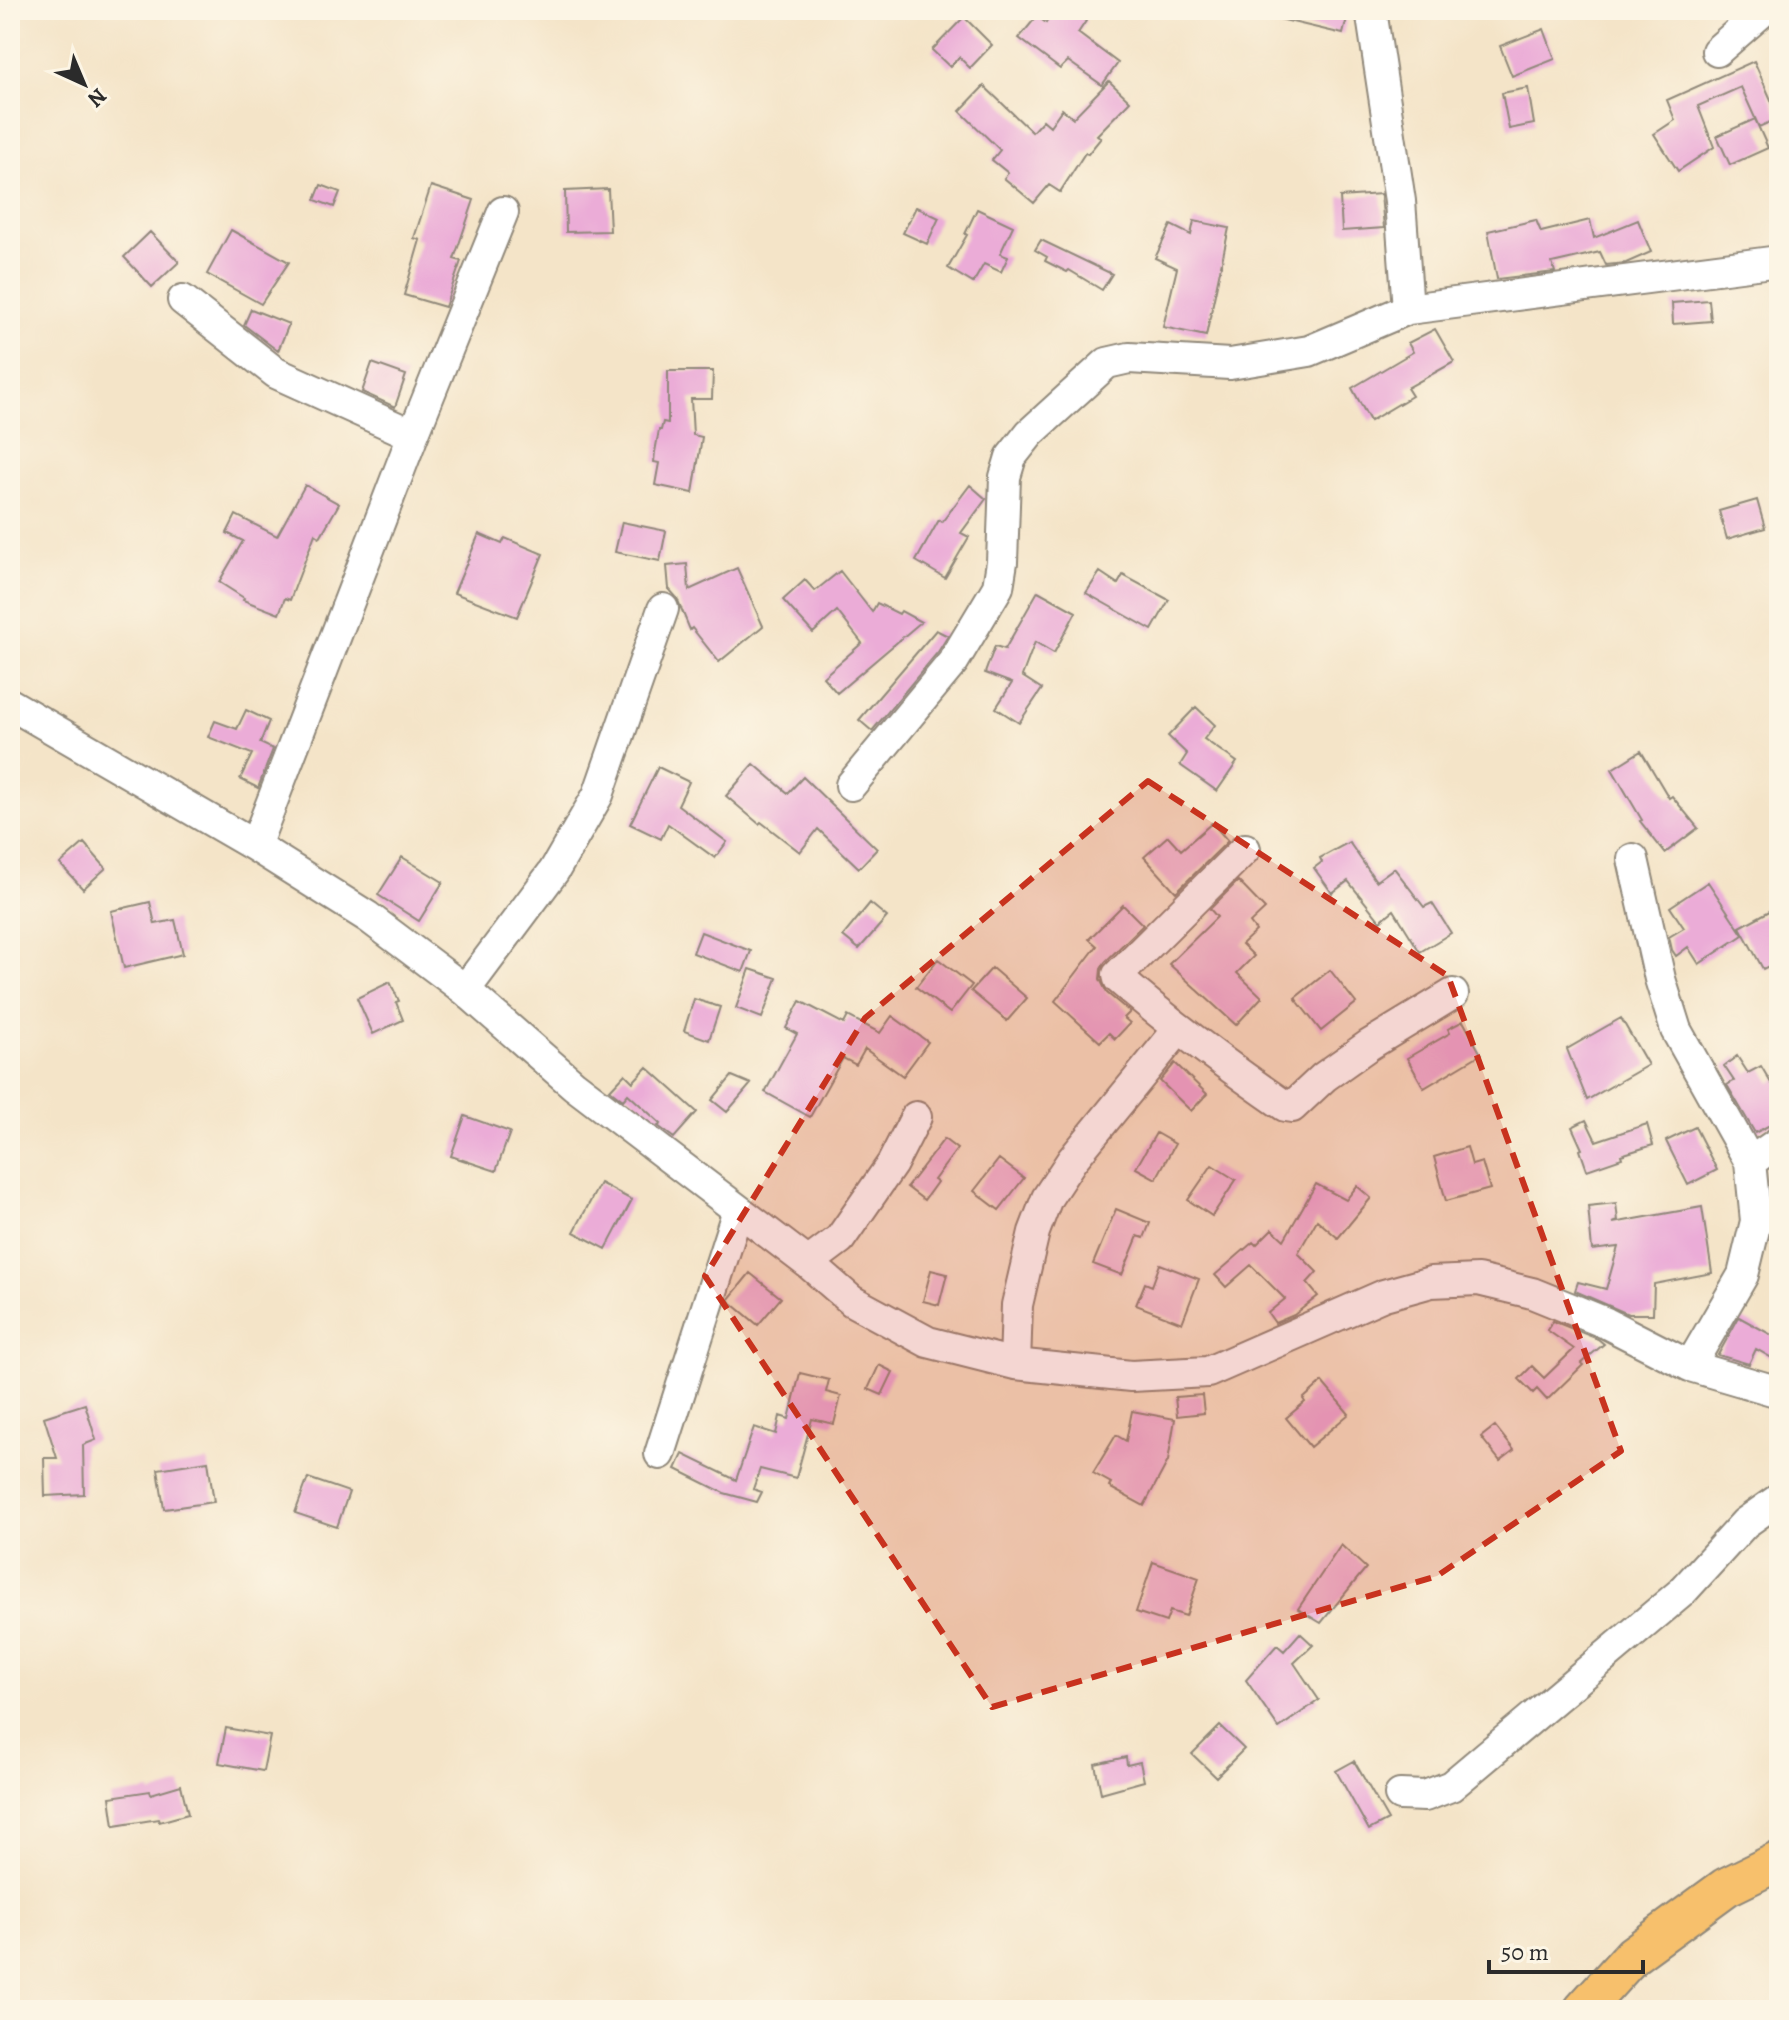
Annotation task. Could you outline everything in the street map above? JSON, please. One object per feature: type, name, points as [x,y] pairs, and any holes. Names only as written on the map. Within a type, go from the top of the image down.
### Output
[{"type":"main road","points":[[1583,2010],[1633,1955],[1726,1887],[1779,1861]]},
{"type":"street","points":[[1371,10],[1400,201],[1408,309]]},
{"type":"street","points":[[1717,51],[1763,10]]},
{"type":"street","points":[[255,846],[413,435],[503,212]]},
{"type":"street","points":[[851,785],[953,662],[998,587],[1002,562],[1005,477],[1011,457],[1030,433],[1107,363],[1129,358],[1230,364],[1309,351],[1408,309],[1779,261]]},
{"type":"street","points":[[183,300],[276,373],[413,435]]},
{"type":"street","points":[[465,990],[554,871],[598,795],[663,609]]},
{"type":"street","points":[[10,704],[255,846],[368,917],[465,990],[574,1085],[808,1263],[852,1301],[928,1342],[1015,1364],[1131,1376],[1208,1372],[1384,1295],[1431,1282],[1478,1280],[1532,1293],[1582,1313],[1690,1366],[1779,1392]]},
{"type":"street","points":[[1245,849],[1118,975],[1178,1030],[1272,1097],[1292,1107],[1324,1077],[1369,1045],[1453,994]]},
{"type":"street","points":[[1633,859],[1660,979],[1676,1030],[1750,1162],[1756,1221],[1743,1275],[1690,1366]]},
{"type":"street","points":[[1015,1364],[1017,1305],[1034,1232],[1047,1198],[1072,1160],[1178,1030]]},
{"type":"street","points":[[808,1263],[840,1239],[892,1164],[916,1117]]},
{"type":"street","points":[[1750,1162],[1779,1142]]},
{"type":"street","points":[[660,1454],[738,1210]]},
{"type":"street","points":[[1400,1795],[1425,1796],[1451,1786],[1682,1592],[1745,1523],[1779,1499]]},
{"type":"highlighted area","points":[[1148,781],[1448,976],[1621,1451],[1437,1576],[992,1707],[705,1276],[865,1018]]},
{"type":"building","points":[[1054,10],[1069,10],[1086,21],[1078,33],[1118,63],[1102,85],[1068,61],[1060,69],[1019,38],[1037,16],[1046,23]]},
{"type":"building","points":[[1271,10],[1349,10],[1343,34],[1271,17]]},
{"type":"building","points":[[964,17],[992,45],[970,68],[959,57],[950,67],[932,50]]},
{"type":"building","points":[[1544,29],[1555,59],[1512,76],[1500,46]]},
{"type":"building","points":[[1754,61],[1779,118],[1759,127],[1741,87],[1698,106],[1714,147],[1678,171],[1654,134],[1675,120],[1667,100]]},
{"type":"building","points":[[1109,81],[1130,101],[1097,135],[1101,138],[1088,154],[1085,153],[1060,192],[1049,185],[1034,203],[1004,178],[1008,173],[992,160],[1000,150],[960,111],[984,86],[1032,132],[1043,120],[1050,126],[1062,109],[1073,118]]},
{"type":"building","points":[[1528,88],[1534,124],[1509,129],[1502,93]]},
{"type":"building","points":[[1755,119],[1768,148],[1730,165],[1717,136]]},
{"type":"building","points":[[321,185],[340,192],[334,207],[315,200]]},
{"type":"building","points":[[431,186],[474,200],[454,259],[461,261],[445,307],[404,295],[420,240],[414,238]]},
{"type":"building","points":[[608,189],[610,231],[566,232],[565,191]]},
{"type":"building","points":[[1381,194],[1384,228],[1342,231],[1340,197]]},
{"type":"building","points":[[916,207],[939,218],[927,244],[903,233]]},
{"type":"building","points":[[977,209],[1013,226],[1000,254],[1008,257],[1001,272],[984,264],[973,283],[948,268],[967,235]]},
{"type":"building","points":[[1536,220],[1541,232],[1590,220],[1594,238],[1638,220],[1651,252],[1626,263],[1606,265],[1600,252],[1552,263],[1555,272],[1497,279],[1488,231]]},
{"type":"building","points":[[1194,221],[1229,228],[1206,336],[1163,327],[1177,268],[1155,258],[1171,225],[1191,235]]},
{"type":"building","points":[[231,230],[289,262],[261,304],[207,274]]},
{"type":"building","points":[[150,232],[179,262],[152,287],[124,257]]},
{"type":"building","points":[[1041,240],[1112,274],[1102,290],[1069,270],[1067,272],[1045,261],[1047,257],[1035,250]]},
{"type":"building","points":[[1709,300],[1711,321],[1673,324],[1672,303]]},
{"type":"building","points":[[251,309],[289,324],[278,351],[244,325]]},
{"type":"building","points":[[1435,329],[1454,362],[1407,388],[1412,396],[1370,421],[1352,388],[1413,352],[1408,343]]},
{"type":"building","points":[[372,363],[406,375],[395,407],[362,392]]},
{"type":"building","points":[[668,371],[713,371],[712,399],[691,399],[693,435],[702,437],[693,493],[655,485],[659,463],[654,462],[659,430],[663,422],[668,423]]},
{"type":"building","points":[[305,485],[339,504],[320,537],[315,534],[290,600],[285,598],[279,614],[243,600],[219,582],[243,541],[227,533],[236,515],[277,536]]},
{"type":"building","points":[[970,485],[986,499],[961,533],[969,537],[945,578],[916,561],[939,520],[942,522]]},
{"type":"building","points":[[1757,500],[1765,528],[1727,539],[1719,511]]},
{"type":"building","points":[[622,522],[666,531],[660,561],[615,552]]},
{"type":"building","points":[[479,534],[502,544],[505,538],[543,554],[517,617],[454,593]]},
{"type":"building","points":[[687,564],[689,590],[737,568],[763,626],[719,662],[692,628],[690,630],[677,598],[669,589],[667,566]]},
{"type":"building","points":[[840,571],[872,612],[877,603],[921,622],[837,693],[823,677],[862,643],[837,611],[813,633],[783,600],[805,580],[815,591]]},
{"type":"building","points":[[1100,572],[1118,584],[1123,575],[1169,600],[1152,630],[1086,593]]},
{"type":"building","points":[[1038,591],[1076,612],[1054,653],[1035,642],[1022,676],[1042,689],[1019,723],[996,708],[1012,683],[985,673],[995,646],[1005,649]]},
{"type":"building","points":[[936,630],[948,636],[938,652],[872,731],[859,720]]},
{"type":"building","points":[[1196,707],[1215,725],[1204,739],[1237,762],[1217,791],[1180,765],[1187,754],[1168,736]]},
{"type":"building","points":[[246,710],[269,721],[260,743],[273,749],[258,788],[240,779],[252,754],[208,737],[215,721],[237,729]]},
{"type":"building","points":[[1641,751],[1669,798],[1672,796],[1698,828],[1665,853],[1640,821],[1612,769]]},
{"type":"building","points":[[754,764],[788,793],[803,777],[877,849],[859,868],[818,829],[800,852],[761,822],[759,824],[726,796]]},
{"type":"building","points":[[658,767],[689,782],[678,805],[727,842],[715,858],[668,824],[661,839],[630,824]]},
{"type":"building","points":[[1212,823],[1228,841],[1176,892],[1144,857],[1168,836],[1181,850]]},
{"type":"building","points":[[1349,842],[1376,881],[1394,868],[1424,907],[1432,903],[1451,933],[1420,952],[1394,910],[1380,921],[1348,881],[1332,893],[1314,868],[1322,862],[1320,858]]},
{"type":"building","points":[[84,843],[106,868],[83,889],[60,864]]},
{"type":"building","points":[[402,857],[443,882],[419,921],[378,895]]},
{"type":"building","points":[[1238,881],[1265,909],[1250,923],[1256,931],[1242,944],[1254,956],[1237,973],[1262,997],[1236,1025],[1169,964],[1217,917],[1210,909]]},
{"type":"building","points":[[1708,882],[1743,935],[1699,964],[1688,947],[1676,956],[1672,950],[1669,937],[1684,928],[1670,907]]},
{"type":"building","points":[[150,902],[155,924],[175,920],[183,954],[124,968],[111,911]]},
{"type":"building","points":[[870,903],[887,917],[859,949],[843,936]]},
{"type":"building","points":[[1123,905],[1143,925],[1105,962],[1100,979],[1107,993],[1130,1012],[1124,1018],[1130,1023],[1115,1039],[1109,1033],[1100,1042],[1055,1001],[1097,946],[1089,939]]},
{"type":"building","points":[[1779,906],[1779,961],[1763,969],[1740,927]]},
{"type":"building","points":[[701,932],[751,951],[743,972],[693,953]]},
{"type":"building","points":[[938,959],[972,985],[950,1013],[916,987]]},
{"type":"building","points":[[992,968],[1027,998],[1007,1021],[971,991]]},
{"type":"building","points":[[750,969],[777,978],[762,1018],[736,1008]]},
{"type":"building","points":[[1330,970],[1356,1003],[1321,1031],[1295,998]]},
{"type":"building","points":[[390,982],[403,1020],[373,1034],[357,998]]},
{"type":"building","points":[[694,999],[720,1007],[709,1040],[684,1031]]},
{"type":"building","points":[[800,1001],[844,1024],[848,1016],[880,1033],[892,1016],[928,1042],[903,1076],[865,1049],[856,1065],[843,1058],[810,1117],[765,1092],[797,1034],[786,1028]]},
{"type":"building","points":[[1621,1018],[1648,1065],[1587,1100],[1567,1049]]},
{"type":"building","points":[[1463,1021],[1481,1054],[1424,1088],[1407,1058],[1450,1033],[1448,1029]]},
{"type":"building","points":[[1737,1056],[1748,1073],[1761,1066],[1771,1083],[1779,1077],[1779,1124],[1755,1133],[1727,1085],[1734,1081],[1724,1066]]},
{"type":"building","points":[[1175,1063],[1207,1094],[1191,1111],[1160,1081]]},
{"type":"building","points":[[647,1067],[697,1112],[674,1138],[628,1094],[623,1100],[610,1090],[625,1074],[633,1082]]},
{"type":"building","points":[[732,1076],[751,1084],[727,1112],[712,1100]]},
{"type":"building","points":[[465,1116],[510,1132],[496,1171],[451,1156]]},
{"type":"building","points":[[1586,1120],[1596,1141],[1647,1124],[1653,1145],[1587,1170],[1572,1127]]},
{"type":"building","points":[[1695,1127],[1717,1170],[1688,1185],[1666,1141]]},
{"type":"building","points":[[1156,1133],[1175,1144],[1156,1179],[1136,1168]]},
{"type":"building","points":[[944,1139],[957,1149],[934,1180],[937,1182],[924,1200],[907,1187]]},
{"type":"building","points":[[1467,1147],[1472,1165],[1482,1162],[1490,1189],[1446,1201],[1434,1157]]},
{"type":"building","points":[[999,1159],[1024,1178],[999,1210],[974,1191]]},
{"type":"building","points":[[1212,1165],[1236,1180],[1212,1216],[1188,1200]]},
{"type":"building","points":[[600,1183],[632,1200],[606,1249],[574,1232]]},
{"type":"building","points":[[1316,1184],[1346,1200],[1357,1186],[1371,1198],[1338,1238],[1317,1220],[1298,1253],[1317,1272],[1307,1283],[1318,1296],[1294,1315],[1275,1323],[1268,1313],[1285,1299],[1251,1265],[1226,1287],[1215,1275],[1253,1242],[1256,1245],[1272,1229],[1284,1240]]},
{"type":"building","points":[[1616,1203],[1618,1221],[1613,1223],[1702,1207],[1712,1273],[1654,1284],[1653,1314],[1628,1314],[1575,1291],[1578,1282],[1606,1289],[1618,1247],[1592,1250],[1588,1206]]},
{"type":"building","points":[[1116,1209],[1150,1223],[1144,1238],[1138,1236],[1122,1275],[1093,1264]]},
{"type":"building","points":[[1160,1264],[1199,1279],[1182,1323],[1136,1305],[1145,1283],[1152,1286]]},
{"type":"building","points":[[931,1270],[947,1274],[939,1305],[923,1301]]},
{"type":"building","points":[[750,1273],[781,1298],[758,1325],[728,1300]]},
{"type":"building","points":[[1739,1317],[1779,1339],[1779,1362],[1756,1349],[1749,1364],[1718,1355]]},
{"type":"building","points":[[1553,1321],[1604,1344],[1581,1363],[1583,1365],[1547,1400],[1537,1389],[1533,1393],[1519,1379],[1532,1366],[1544,1378],[1574,1349],[1547,1330]]},
{"type":"building","points":[[879,1365],[893,1372],[882,1395],[868,1389]]},
{"type":"building","points":[[800,1373],[829,1380],[826,1392],[841,1396],[834,1424],[812,1419],[796,1478],[760,1469],[753,1489],[762,1492],[757,1502],[724,1493],[676,1469],[683,1454],[736,1480],[754,1427],[776,1434],[780,1416],[789,1419]]},
{"type":"building","points":[[1322,1382],[1349,1414],[1310,1447],[1286,1418]]},
{"type":"building","points":[[1202,1395],[1204,1413],[1177,1416],[1175,1397]]},
{"type":"building","points":[[85,1404],[96,1440],[83,1445],[84,1494],[45,1496],[44,1458],[57,1458],[44,1417]]},
{"type":"building","points":[[1132,1411],[1175,1419],[1168,1461],[1144,1506],[1109,1487],[1111,1483],[1093,1473],[1116,1435],[1126,1441]]},
{"type":"building","points":[[1495,1426],[1514,1450],[1500,1461],[1481,1437]]},
{"type":"building","points":[[208,1461],[214,1502],[164,1509],[158,1469]]},
{"type":"building","points":[[308,1478],[349,1492],[337,1527],[295,1513]]},
{"type":"building","points":[[1341,1545],[1366,1568],[1321,1623],[1298,1609]]},
{"type":"building","points":[[1153,1562],[1199,1578],[1186,1616],[1170,1611],[1166,1622],[1136,1612]]},
{"type":"building","points":[[1300,1633],[1313,1645],[1294,1663],[1319,1700],[1279,1728],[1246,1680],[1277,1645],[1284,1651]]},
{"type":"building","points":[[1220,1726],[1244,1749],[1216,1777],[1192,1754]]},
{"type":"building","points":[[226,1728],[270,1736],[263,1771],[219,1763]]},
{"type":"building","points":[[1126,1757],[1127,1765],[1140,1762],[1144,1781],[1101,1793],[1095,1764]]},
{"type":"building","points":[[1354,1761],[1388,1820],[1369,1830],[1336,1771]]},
{"type":"building","points":[[181,1785],[188,1814],[159,1822],[158,1819],[114,1826],[110,1797],[150,1791],[151,1794]]}]
